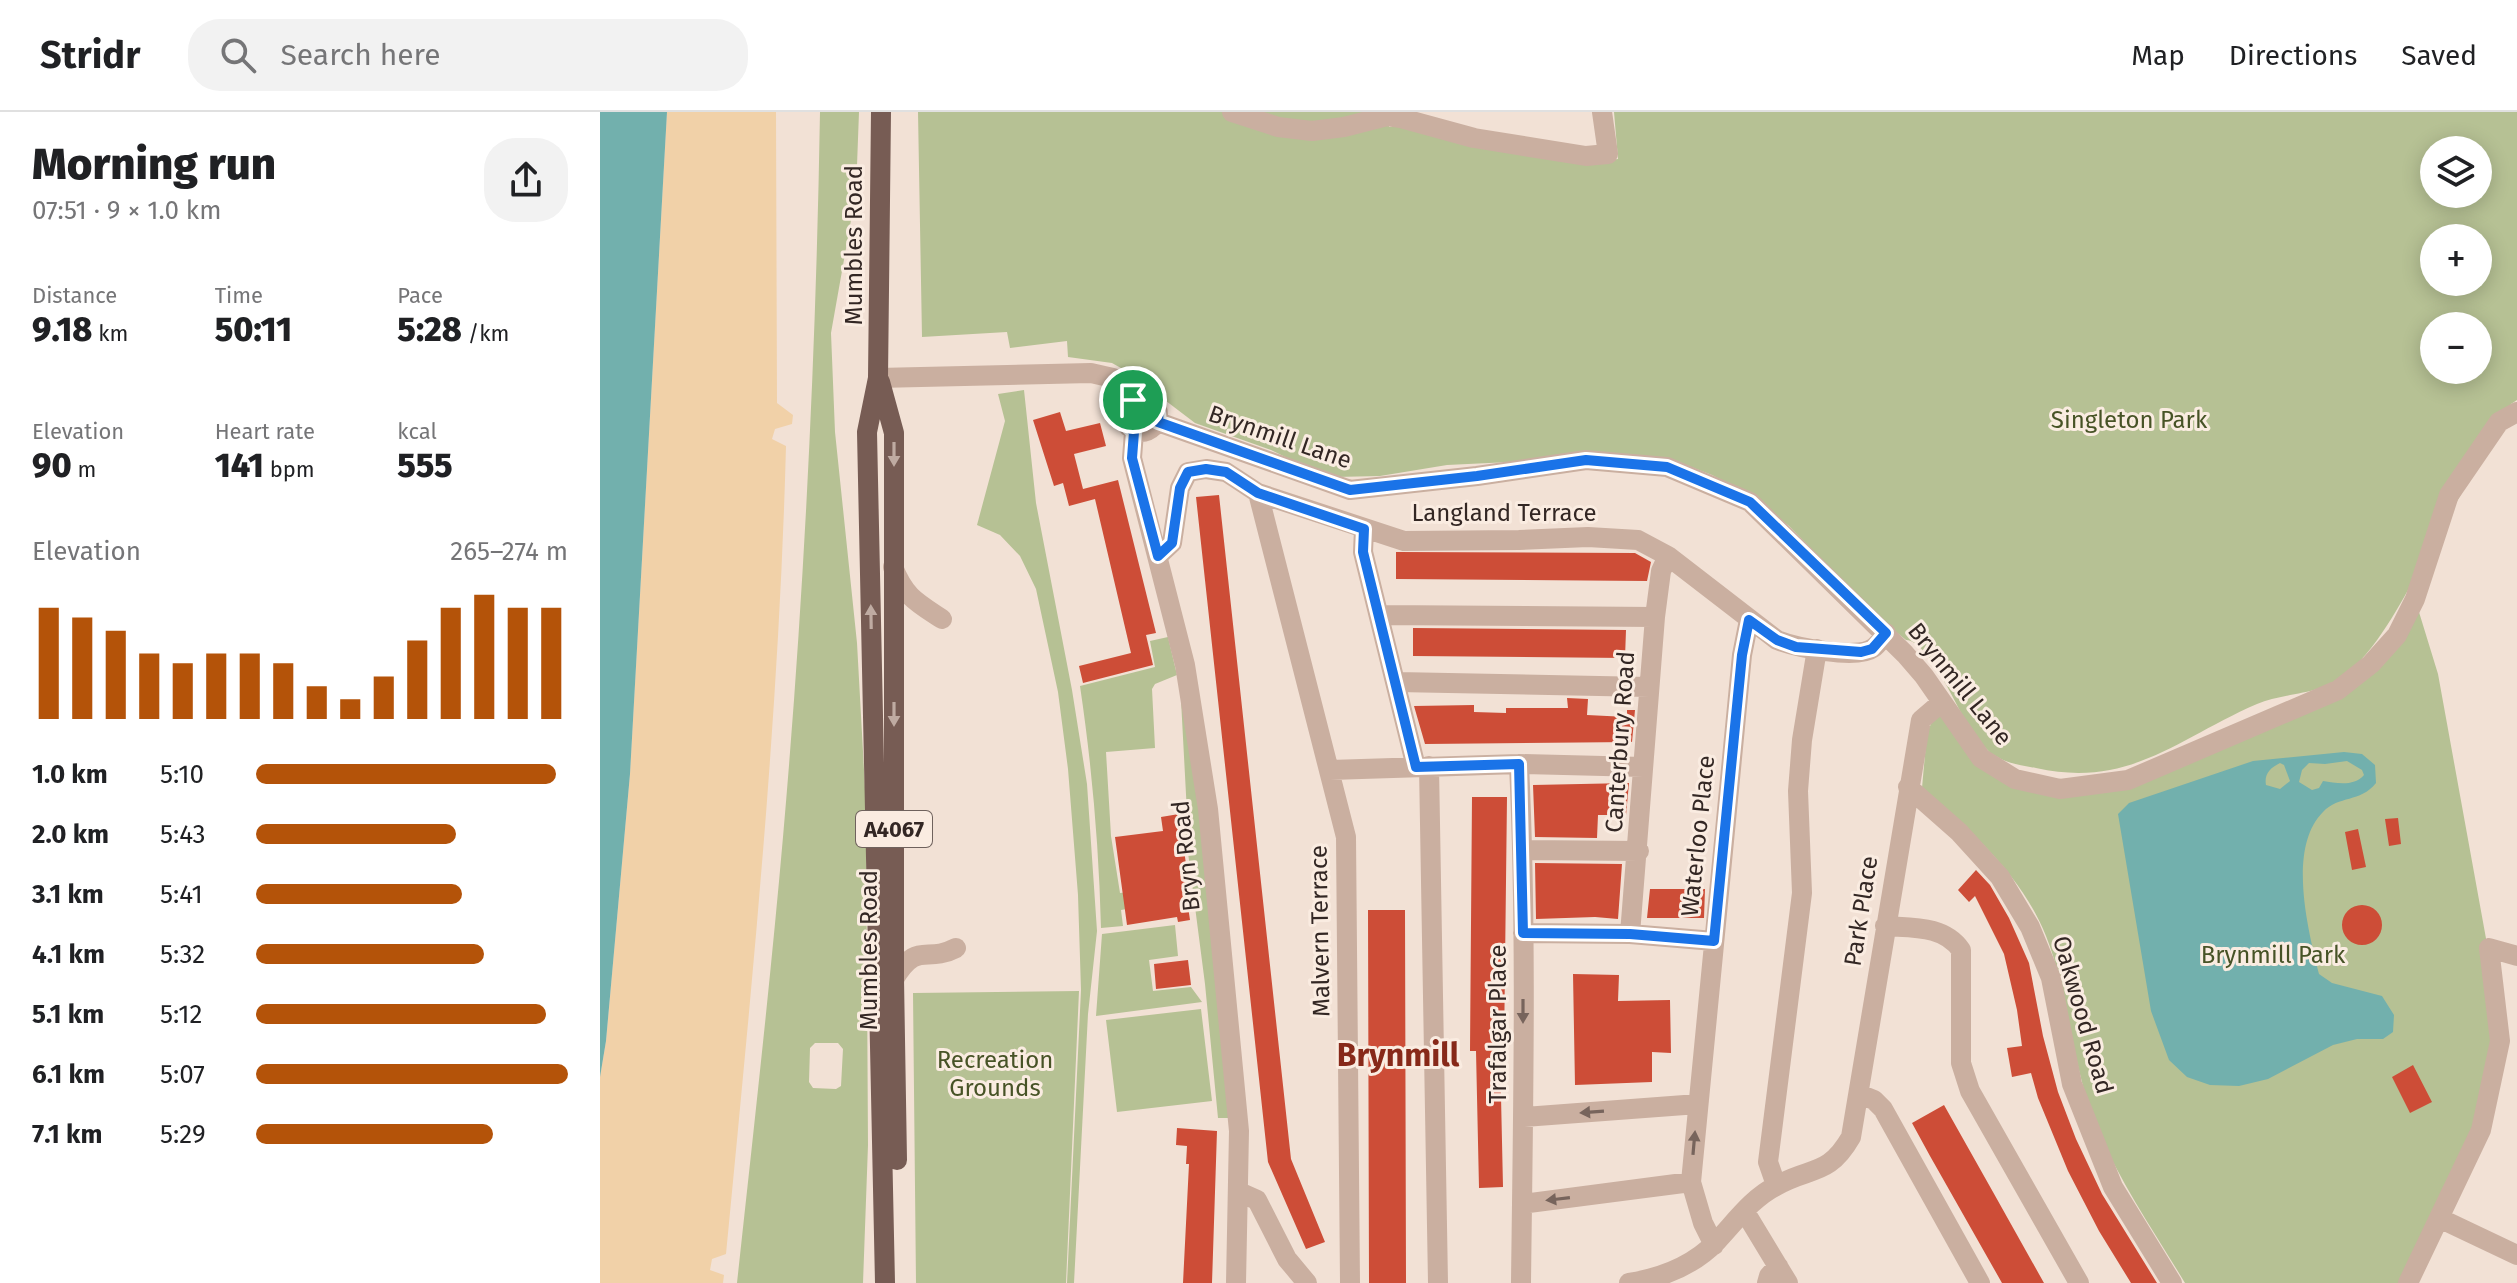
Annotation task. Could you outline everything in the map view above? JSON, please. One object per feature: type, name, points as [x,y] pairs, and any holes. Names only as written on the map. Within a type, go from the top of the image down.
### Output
[{"type":"main road","name":"Mumbles Road","points":[[881,112],[878,378],[867,432],[885,1283]]},
{"type":"main road","name":"Mumbles Road","points":[[878,378],[894,433],[897,1283]]},
{"type":"street","points":[[1232,112],[1278,127],[1312,131],[1387,116],[1474,138],[1586,156],[1608,154],[1602,112]]},
{"type":"street","name":"Brynmill Lane","points":[[878,378],[1091,373],[1113,378],[1133,400],[1149,400],[1159,413],[1158,422],[1350,490],[1586,460],[1667,467],[1750,502],[1886,633],[1924,676],[1981,758],[2015,779],[2060,789],[2128,780],[2338,690],[2371,664],[2397,635],[2415,599],[2449,495],[2499,422],[2517,412]]},
{"type":"street","points":[[1133,400],[1123,416],[1127,426],[1134,432],[1144,433],[1158,422]]},
{"type":"street","name":"Bryn Road","points":[[1134,432],[1132,458],[1185,665],[1208,809],[1239,1131],[1236,1283]]},
{"type":"street","name":"Langland Terrace","points":[[1158,556],[1172,543],[1180,488],[1188,472],[1206,469],[1226,472],[1258,493],[1404,541],[1588,537],[1638,540],[1668,556],[1777,640],[1796,647],[1861,652],[1872,649],[1886,633]]},
{"type":"street","name":"Malvern Terrace","points":[[1258,493],[1346,837],[1350,1283]]},
{"type":"street","points":[[1364,529],[1363,552],[1422,767],[1438,1283]]},
{"type":"street","name":"Canterbury Road","points":[[1630,934],[1639,851],[1655,617],[1661,571],[1668,556]]},
{"type":"street","points":[[893,567],[902,589],[910,598],[942,619]]},
{"type":"street","points":[[1379,615],[1655,617]]},
{"type":"street","name":"Waterloo Place","points":[[1714,1245],[1703,1223],[1691,1182],[1742,655],[1749,620]]},
{"type":"street","points":[[1629,1283],[1656,1279],[1714,1245],[1776,1185],[1768,1162],[1801,907],[1798,791],[1802,740],[1817,649]]},
{"type":"street","points":[[1397,682],[1649,687]]},
{"type":"street","name":"Park Place","points":[[1776,1185],[1832,1164],[1851,1137],[1921,720],[1942,702]]},
{"type":"street","points":[[1330,770],[1519,764],[1643,767]]},
{"type":"street","name":"Trafalgar Place","points":[[1519,764],[1523,850],[1521,1283]]},
{"type":"street","name":"Oakwood Road","points":[[1908,787],[1959,832],[2000,877],[2030,927],[2051,978],[2072,1084],[2113,1187],[2172,1283]]},
{"type":"street","points":[[1523,850],[1639,851]]},
{"type":"street","points":[[1885,926],[1933,930],[1953,938],[1961,950],[1961,1063],[1970,1091],[2079,1283]]},
{"type":"street","points":[[1523,933],[1630,934],[1714,941]]},
{"type":"street","points":[[894,979],[906,960],[923,954],[944,954],[956,948]]},
{"type":"street","points":[[2408,1283],[2481,1130],[2500,1041],[2489,948],[2516,954]]},
{"type":"street","points":[[1859,1094],[1874,1100],[1883,1109],[1980,1283]]},
{"type":"street","points":[[1524,1117],[1698,1104]]},
{"type":"street","points":[[1522,1204],[1691,1182]]},
{"type":"street","points":[[1239,1192],[1257,1200],[1287,1259],[1307,1283]]},
{"type":"street","points":[[1745,1212],[1778,1277]]},
{"type":"street","points":[[2439,1218],[2517,1255]]},
{"type":"green space","points":[[820,112],[859,112],[856,192],[831,333],[835,432],[857,643],[866,806],[868,1145],[863,1283],[737,1283],[773,949],[797,656],[808,475]],"holes":[[[815,1043],[838,1043],[843,1049],[841,1086],[836,1089],[813,1088],[809,1082],[810,1048]]]},
{"type":"green space","name":"Singleton Park","points":[[918,112],[1391,112],[1389,127],[1398,126],[1594,162],[1618,159],[1614,112],[2517,112],[2517,400],[2511,404],[2392,618],[2372,647],[2339,680],[2257,704],[2152,757],[2099,772],[2069,773],[2022,766],[2005,761],[1985,749],[1977,741],[1926,653],[1846,592],[1822,560],[1789,526],[1750,495],[1712,475],[1686,465],[1533,461],[1447,465],[1380,476],[1335,477],[1195,423],[1112,363],[1068,357],[1067,341],[1010,348],[1007,332],[922,337]]},
{"type":"green space","points":[[1024,390],[1036,503],[1087,784],[1097,931],[1088,1014],[1074,1283],[1067,1283],[1081,990],[1078,895],[1068,769],[1058,692],[1036,589],[1020,556],[1000,535],[977,525],[1005,421],[998,394]]},
{"type":"green space","name":"Brynmill Park","points":[[2415,599],[2438,674],[2487,944],[2500,1041],[2481,1130],[2408,1283],[2185,1283],[2128,1189],[2098,1130],[2082,1082],[2054,959],[2036,914],[1993,855],[1922,788],[1927,732],[1942,702],[2015,779],[2128,780],[2338,690]]},
{"type":"green space","points":[[1168,637],[1177,675],[1155,684],[1152,689],[1155,748],[1106,752],[1111,836],[1120,893],[1164,888],[1165,902],[1121,910],[1123,926],[1101,928],[1094,807],[1080,686],[1155,667],[1150,641]]},
{"type":"green space","points":[[1181,700],[1203,807],[1231,1118],[1218,1118],[1205,984],[1183,814],[1187,813]]},
{"type":"green space","points":[[1175,925],[1178,956],[1149,960],[1153,991],[1191,987],[1202,1002],[1096,1016],[1102,934]]},
{"type":"green space","name":"Recreation Grounds","points":[[1079,991],[1066,1283],[916,1283],[913,993]]},
{"type":"green space","points":[[1201,1009],[1212,1101],[1117,1112],[1106,1020]]},
{"type":"sand","points":[[667,112],[776,112],[777,403],[793,415],[792,424],[775,429],[772,439],[786,446],[777,648],[763,850],[726,1254],[712,1259],[710,1270],[724,1275],[723,1283],[600,1283],[600,1077],[606,1041],[630,774]]},
{"type":"water","points":[[600,112],[667,112],[630,774],[606,1041],[600,1077]]},
{"type":"water","points":[[2344,752],[2362,754],[2375,765],[2376,783],[2370,789],[2329,807],[2312,827],[2303,867],[2303,890],[2319,974],[2332,983],[2382,996],[2394,1015],[2393,1032],[2383,1039],[2357,1039],[2333,1045],[2268,1079],[2239,1086],[2210,1085],[2187,1077],[2169,1060],[2151,1011],[2118,814],[2129,803],[2253,761]],"holes":[[[2347,761],[2362,770],[2364,775],[2360,779],[2350,783],[2323,781],[2319,788],[2312,790],[2299,782],[2302,770],[2309,763]],[[2280,763],[2284,765],[2290,781],[2280,789],[2266,785],[2268,772]]]},
{"type":"building","points":[[1060,412],[1066,431],[1100,423],[1106,446],[1074,454],[1083,489],[1118,480],[1156,633],[1146,635],[1153,665],[1083,683],[1079,666],[1131,653],[1095,499],[1069,506],[1063,483],[1054,486],[1033,420]]},
{"type":"building","points":[[1219,495],[1291,1159],[1325,1242],[1306,1249],[1268,1162],[1196,497]]},
{"type":"building","points":[[1396,552],[1635,553],[1651,562],[1647,581],[1396,579]]},
{"type":"building","points":[[1413,628],[1626,630],[1625,658],[1413,656]]},
{"type":"building","points":[[1567,698],[1588,699],[1587,715],[1627,717],[1627,710],[1635,710],[1632,742],[1425,744],[1414,706],[1474,705],[1474,712],[1506,713],[1506,708],[1568,708]]},
{"type":"building","points":[[1629,783],[1626,815],[1598,815],[1597,838],[1535,837],[1533,785]]},
{"type":"building","points":[[1472,797],[1507,797],[1504,1051],[1500,1051],[1503,1187],[1479,1188],[1476,1051],[1470,1051]]},
{"type":"building","points":[[1179,814],[1191,900],[1187,900],[1190,920],[1178,922],[1177,917],[1127,925],[1115,837],[1163,831],[1161,817]]},
{"type":"building","points":[[2398,818],[2401,844],[2389,846],[2385,819]]},
{"type":"building","points":[[2358,829],[2366,867],[2352,870],[2345,832]]},
{"type":"building","points":[[1535,863],[1622,864],[1618,919],[1536,919]]},
{"type":"building","points":[[1976,870],[1990,885],[2009,918],[2029,963],[2043,1036],[2058,1092],[2076,1139],[2102,1194],[2157,1283],[2131,1283],[2068,1171],[2031,1073],[2012,1077],[2007,1048],[2022,1046],[2004,954],[1975,896],[1969,902],[1958,890]]},
{"type":"building","points":[[1650,889],[1705,889],[1704,918],[1647,918]]},
{"type":"building","points":[[2362,905],[2376,911],[2382,925],[2376,939],[2362,945],[2348,939],[2342,925],[2348,911]]},
{"type":"building","points":[[1368,910],[1405,910],[1406,1283],[1369,1283]]},
{"type":"building","points":[[1188,960],[1191,985],[1156,989],[1154,964]]},
{"type":"building","points":[[1573,974],[1619,975],[1618,1001],[1670,1000],[1671,1053],[1652,1052],[1652,1082],[1575,1085]]},
{"type":"building","points":[[2413,1065],[2432,1102],[2410,1113],[2392,1077]]},
{"type":"building","points":[[1944,1105],[2044,1283],[2002,1283],[1930,1156],[1912,1123]]},
{"type":"building","points":[[1177,1128],[1217,1131],[1212,1283],[1183,1283],[1189,1164],[1186,1164],[1187,1146],[1176,1145]]},
{"type":"district","name":"Brynmill","points":[[1398,1055]]},
{"type":"route","points":[[1141,398],[1156,405],[1158,422],[1350,490],[1586,460],[1667,467],[1750,502],[1886,633],[1872,649],[1861,652],[1796,647],[1777,640],[1749,620],[1742,655],[1714,941],[1630,934],[1523,933],[1519,764],[1416,767],[1363,552],[1364,529],[1258,493],[1226,472],[1206,469],[1188,472],[1180,488],[1172,543],[1158,556],[1132,458],[1134,432],[1123,416],[1133,400],[1141,398]]}]
